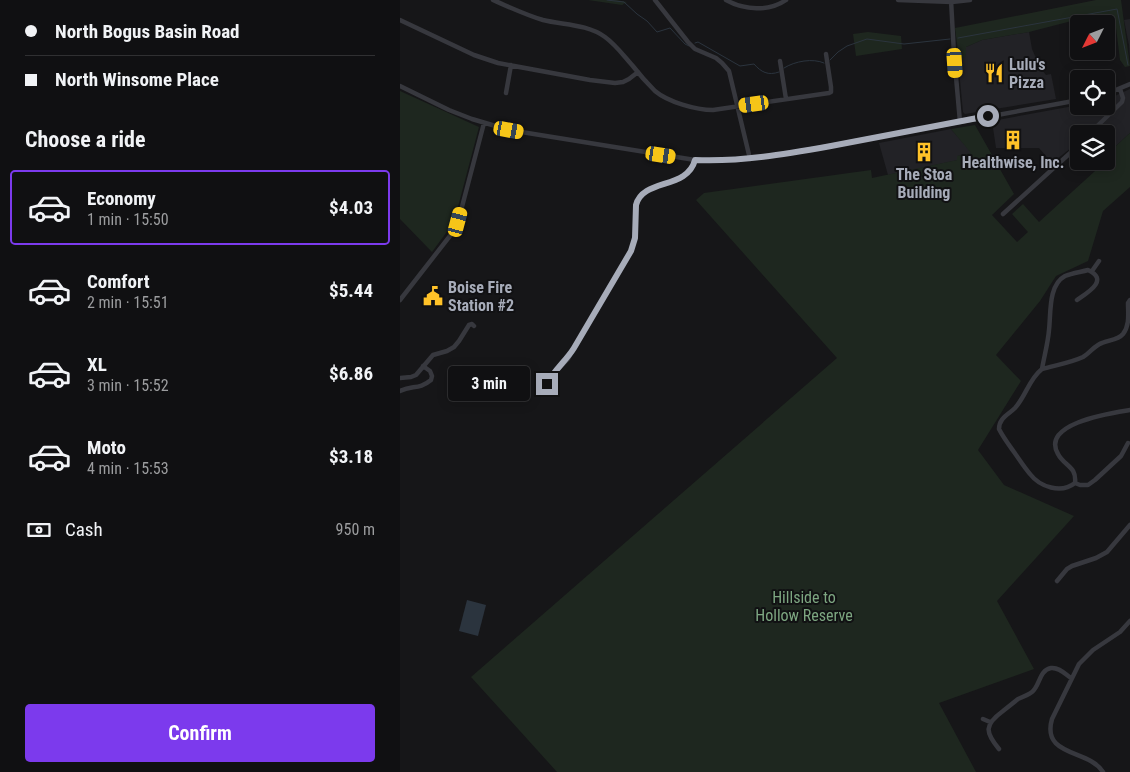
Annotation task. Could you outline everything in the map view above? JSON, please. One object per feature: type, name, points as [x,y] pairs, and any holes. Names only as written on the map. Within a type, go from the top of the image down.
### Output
[{"type":"street","points":[[493,0],[541,19],[587,28],[596,32],[613,43],[655,91],[662,96],[685,105],[706,110],[738,107],[831,92],[826,54]]},
{"type":"street","points":[[655,0],[695,49],[716,58],[729,72],[750,159]]},
{"type":"street","points":[[726,0],[742,7],[757,9],[772,7],[786,0]]},
{"type":"street","points":[[898,0],[970,0]]},
{"type":"street","points":[[952,1],[954,54],[960,122]]},
{"type":"street","points":[[400,20],[474,55],[498,63],[615,83],[623,82],[638,72]]},
{"type":"street","points":[[780,60],[786,99]]},
{"type":"street","points":[[506,93],[511,65]]},
{"type":"street","points":[[1115,91],[1130,84]]},
{"type":"street","points":[[400,86],[449,110],[484,123],[518,131],[695,160],[716,161],[750,159],[809,150],[1070,102]]},
{"type":"street","points":[[1098,125],[1122,102],[1123,98],[1120,89]]},
{"type":"street","points":[[400,300],[453,232],[458,222],[484,123]]},
{"type":"street","points":[[1003,214],[1070,153]]},
{"type":"street","points":[[542,393],[552,375],[568,359],[631,251],[635,238],[637,201],[648,190],[687,175],[695,160]]},
{"type":"street","points":[[1092,271],[1099,261]]},
{"type":"street","points":[[1042,369],[1049,331],[1050,307],[1057,284],[1066,276],[1088,270],[1092,271]]},
{"type":"street","points":[[1077,300],[1097,283],[1097,279],[1092,271]]},
{"type":"street","points":[[1130,300],[1128,303],[1127,327],[1119,338],[1102,343],[1078,359],[1042,369],[1034,376],[1016,407],[1001,420],[999,429],[1030,475],[1044,485],[1065,488],[1075,482],[1076,476],[1074,471],[1056,452],[1054,446],[1058,434],[1066,428],[1097,416],[1130,410]]},
{"type":"street","points":[[400,378],[416,375],[433,355],[447,351],[459,341],[469,325],[472,324],[474,326]]},
{"type":"street","points":[[400,391],[407,388],[422,387],[431,380],[430,371],[423,366]]},
{"type":"street","points":[[1075,482],[1080,485],[1088,485],[1095,480],[1121,456],[1128,443]]},
{"type":"street","points":[[1057,581],[1072,566],[1107,552],[1130,525]]},
{"type":"street","points":[[1103,772],[1094,762],[1054,743],[1050,734],[1050,728],[1078,665],[1093,650],[1120,632],[1130,621]]},
{"type":"street","points":[[999,749],[992,740],[988,730],[990,722],[1017,700],[1034,691],[1046,670],[1051,668],[1060,670],[1071,678]]},
{"type":"street","points":[[983,719],[990,722]]},
{"type":"shaded area","points":[[1130,19],[1130,58],[1124,20]]},
{"type":"shaded area","points":[[1029,32],[1032,49],[1035,56],[1039,56],[1042,70],[1046,75],[1051,74],[1056,99],[965,114],[963,112],[957,48],[966,47],[982,40]]},
{"type":"shaded area","points":[[1130,89],[1130,133],[1115,147],[1115,125],[1070,125],[1070,149],[1052,163],[1039,148],[996,148],[992,121],[1070,107],[1070,115],[1115,115],[1115,96]]},
{"type":"shaded area","points":[[951,129],[972,153],[958,156],[958,160],[888,175],[879,143]]},
{"type":"shaded area","points":[[467,600],[486,605],[478,636],[459,631]]},
{"type":"green space","points":[[588,0],[616,0],[627,2],[622,5]]},
{"type":"green space","points":[[1096,0],[1121,0],[1130,66],[1125,67],[1120,60],[1115,15],[1070,15],[1070,21],[1029,32],[982,40],[966,47],[965,57],[959,59],[955,28]]},
{"type":"green space","points":[[868,32],[901,36],[902,49],[856,56],[853,34]]},
{"type":"green space","points":[[400,91],[479,127],[454,222],[432,252],[400,219]]},
{"type":"green space","name":"Hillside to Hollow Reserve","points":[[975,125],[1014,194],[992,215],[1017,242],[1028,232],[1012,214],[1023,204],[1039,222],[1096,170],[1115,170],[1115,147],[1130,133],[1130,187],[1103,211],[1088,261],[1056,276],[1040,301],[996,355],[1021,381],[978,450],[1004,485],[1074,516],[997,601],[1034,669],[939,703],[976,772],[557,772],[471,677],[837,358],[696,200],[704,193],[871,170],[872,178],[957,160],[957,156],[971,153],[951,129]]},
{"type":"waterway","points":[[607,0],[624,2],[657,32],[670,28],[689,46]]},
{"type":"waterway","points":[[958,38],[1117,9],[1128,65]]},
{"type":"waterway","points":[[830,60],[847,46],[867,39],[904,44],[950,39]]},
{"type":"waterway","points":[[695,43],[698,42],[740,66],[754,64],[759,69],[771,74],[779,72]]},
{"type":"waterway","points":[[784,68],[804,61],[820,61],[824,63]]},
{"type":"place","name":"Lulu's Pizza","points":[[994,73]]},
{"type":"place","name":"Healthwise, Inc.","points":[[1013,140]]},
{"type":"place","name":"The Stoa Building","points":[[924,152]]},
{"type":"place","name":"Boise Fire Station #2","points":[[433,296]]},
{"type":"route","points":[[547,384],[552,375],[568,359],[631,251],[635,238],[637,201],[648,190],[687,175],[695,160],[750,159],[809,150],[988,116]]}]
